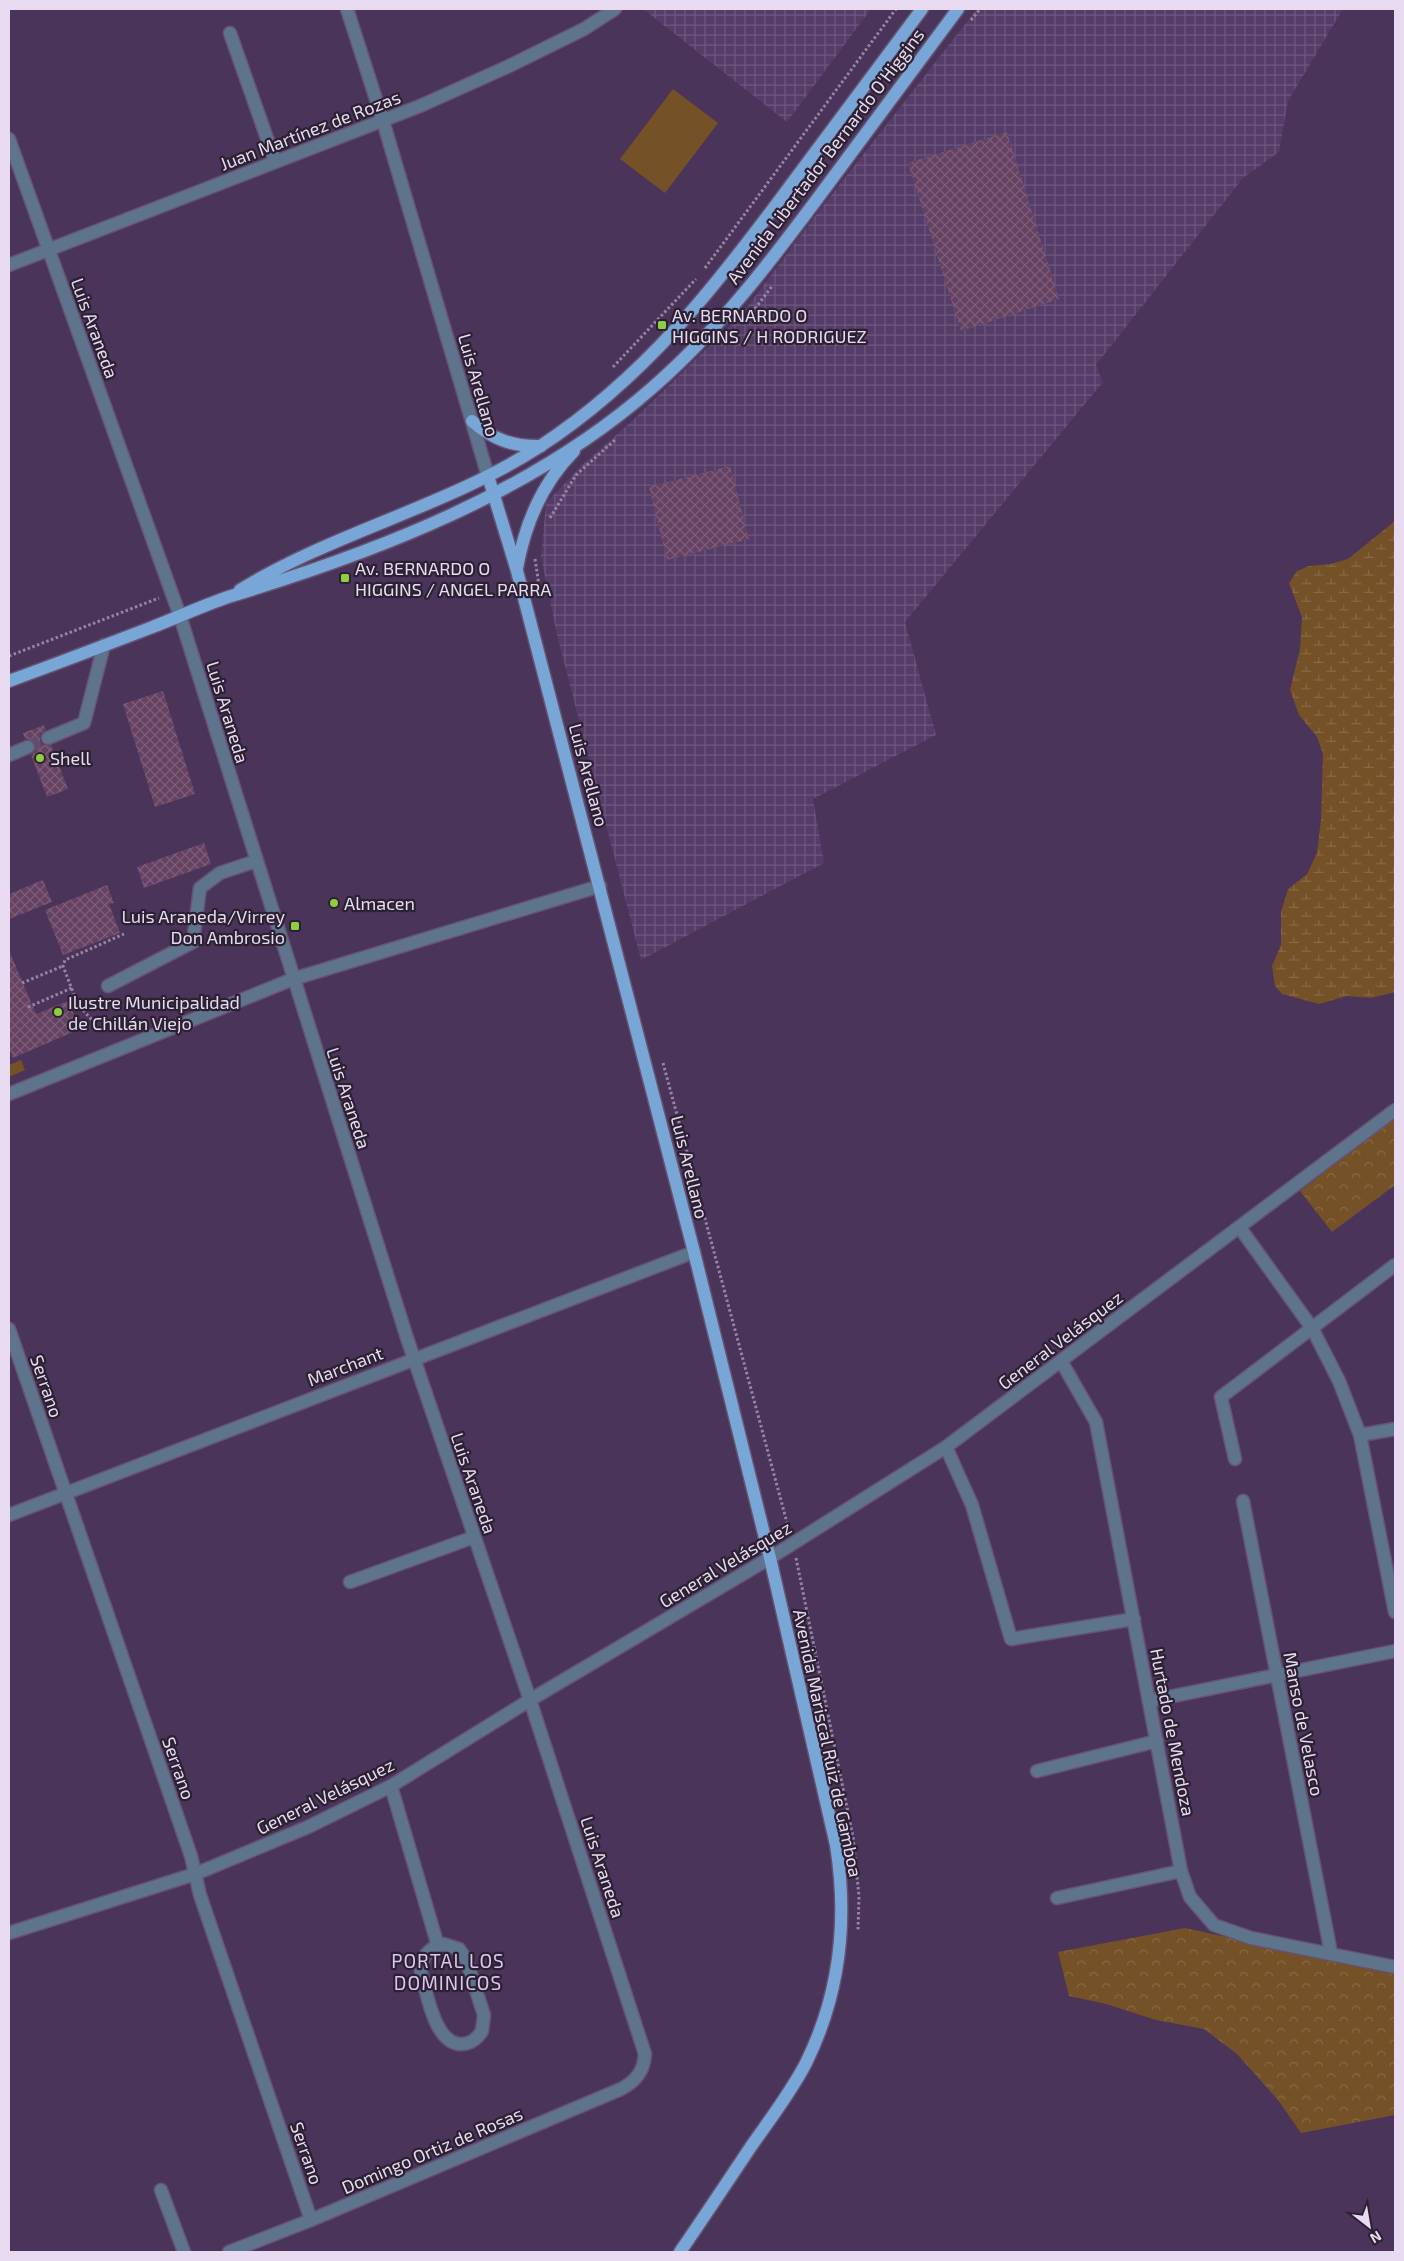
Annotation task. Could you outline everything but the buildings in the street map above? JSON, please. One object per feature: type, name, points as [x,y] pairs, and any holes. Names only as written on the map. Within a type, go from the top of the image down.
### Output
[{"type":"main road","name":"Avenida Libertador Bernardo O'Higgins","points":[[227,598],[288,563],[488,476],[540,446],[614,390],[667,341],[737,255],[922,9]]},
{"type":"main road","name":"Avenida Libertador Bernardo O'Higgins","points":[[9,682],[227,598],[253,591],[357,555],[493,494],[587,438],[650,390],[685,358],[731,310],[802,219],[958,9]]},
{"type":"main road","points":[[472,421],[482,430],[504,442],[517,445],[540,446]]},
{"type":"main road","points":[[517,570],[525,534],[536,505],[558,469],[587,438]]},
{"type":"main road","name":"Luis Arellano","points":[[488,476],[517,570],[600,886],[770,1558]]},
{"type":"main road","name":"Avenida Mariscal Ruiz de Gamboa","points":[[680,2252],[792,2088],[806,2063],[827,2011],[839,1955],[842,1900],[836,1845],[770,1558]]},
{"type":"street","name":"Luis Arellano","points":[[346,9],[383,121],[488,476]]},
{"type":"street","name":"Juan Martínez de Rozas","points":[[9,265],[383,121],[509,66],[584,29],[615,9]]},
{"type":"street","points":[[230,33],[275,161]]},
{"type":"street","name":"Luis Araneda","points":[[9,139],[180,616],[413,1358],[530,1700],[643,2045],[644,2062],[642,2070]]},
{"type":"street","points":[[48,738],[84,723],[104,645]]},
{"type":"street","points":[[9,755],[28,747]]},
{"type":"street","points":[[108,986],[193,942],[200,888],[220,873],[256,860]]},
{"type":"street","points":[[9,1094],[293,979],[600,886]]},
{"type":"street","name":"General Velásquez","points":[[9,1933],[195,1874],[308,1827],[391,1786],[530,1700],[793,1544],[946,1447],[1395,1110]]},
{"type":"street","points":[[1240,1228],[1312,1328],[1339,1381],[1360,1436],[1395,1612]]},
{"type":"street","name":"Marchant","points":[[9,1515],[413,1358],[694,1252]]},
{"type":"street","points":[[1235,1458],[1221,1397],[1395,1265]]},
{"type":"street","name":"Serrano","points":[[9,1329],[191,1856],[200,1895],[311,2220]]},
{"type":"street","name":"Hurtado de Mendoza","points":[[1061,1361],[1096,1422],[1181,1871],[1190,1897],[1214,1925],[1251,1938],[1395,1967]]},
{"type":"street","points":[[1360,1436],[1395,1429]]},
{"type":"street","points":[[946,1447],[972,1505],[1012,1639],[1134,1618]]},
{"type":"street","name":"Manso de Velasco","points":[[1243,1501],[1331,1953]]},
{"type":"street","points":[[350,1582],[474,1537]]},
{"type":"street","points":[[1149,1701],[1395,1651]]},
{"type":"street","points":[[1037,1771],[1157,1741]]},
{"type":"street","points":[[391,1786],[438,1946]]},
{"type":"street","points":[[1057,1898],[1181,1871]]},
{"type":"street","points":[[438,1946],[454,1946],[464,1954],[484,2014],[482,2031],[469,2043],[450,2042],[438,2028],[421,1966],[426,1954],[438,1946]]},
{"type":"street","name":"Domingo Ortiz de Rosas","points":[[229,2252],[311,2220],[621,2089],[630,2085],[642,2070]]},
{"type":"street","points":[[161,2190],[184,2252]]},
{"type":"path","points":[[609,371],[700,275],[896,9]]},
{"type":"path","points":[[968,25],[980,9]]},
{"type":"path","points":[[735,329],[754,310],[778,278]]},
{"type":"path","points":[[548,522],[576,475],[618,437]]},
{"type":"path","points":[[535,555],[541,593]]},
{"type":"path","points":[[9,656],[171,593]]},
{"type":"path","points":[[22,982],[63,966],[66,960],[124,934]]},
{"type":"path","points":[[63,966],[78,1005],[95,1023]]},
{"type":"path","points":[[28,1007],[72,988]]},
{"type":"path","points":[[661,1054],[793,1544],[853,1837],[859,1896],[858,1936]]},
{"type":"shaded area","points":[[643,9],[871,9],[787,122]]},
{"type":"shaded area","points":[[977,9],[1343,9],[1288,101],[1279,152],[1243,178],[1096,365],[1103,382],[905,622],[936,735],[813,799],[824,863],[641,960],[557,635],[541,557],[546,503],[583,464],[633,420],[741,315],[822,207]]},
{"type":"green space","points":[[673,89],[718,123],[665,193],[620,159]]},
{"type":"green space","points":[[1395,521],[1395,992],[1371,998],[1347,996],[1319,1004],[1282,994],[1275,986],[1272,966],[1281,945],[1281,912],[1288,889],[1307,874],[1317,853],[1321,819],[1323,754],[1317,737],[1299,715],[1290,690],[1300,649],[1302,617],[1289,583],[1297,571],[1309,566],[1330,564],[1348,559]]},
{"type":"green space","points":[[21,1060],[25,1070],[9,1077],[9,1065]]},
{"type":"green space","points":[[1395,1118],[1395,1185],[1332,1232],[1300,1191]]},
{"type":"green space","points":[[1185,1928],[1395,1974],[1395,2115],[1301,2133],[1278,2100],[1237,2054],[1204,2029],[1156,2020],[1106,2004],[1069,1996],[1058,1952]]},
{"type":"tunnel","points":[[28,747],[48,738]]},
{"type":"place","name":"Av. BERNARDO O HIGGINS / H RODRIGUEZ","points":[[662,325]]},
{"type":"place","name":"Av. BERNARDO O HIGGINS / ANGEL PARRA","points":[[345,578]]},
{"type":"place","name":"Shell","points":[[40,758]]},
{"type":"place","name":"Almacen","points":[[334,903]]},
{"type":"place","name":"Luis Araneda/Virrey Don Ambrosio","points":[[295,926]]},
{"type":"place","name":"Ilustre Municipalidad de Chillán Viejo","points":[[58,1012]]},
{"type":"district","name":"PORTAL LOS DOMINICOS","points":[[448,1971]]}]
